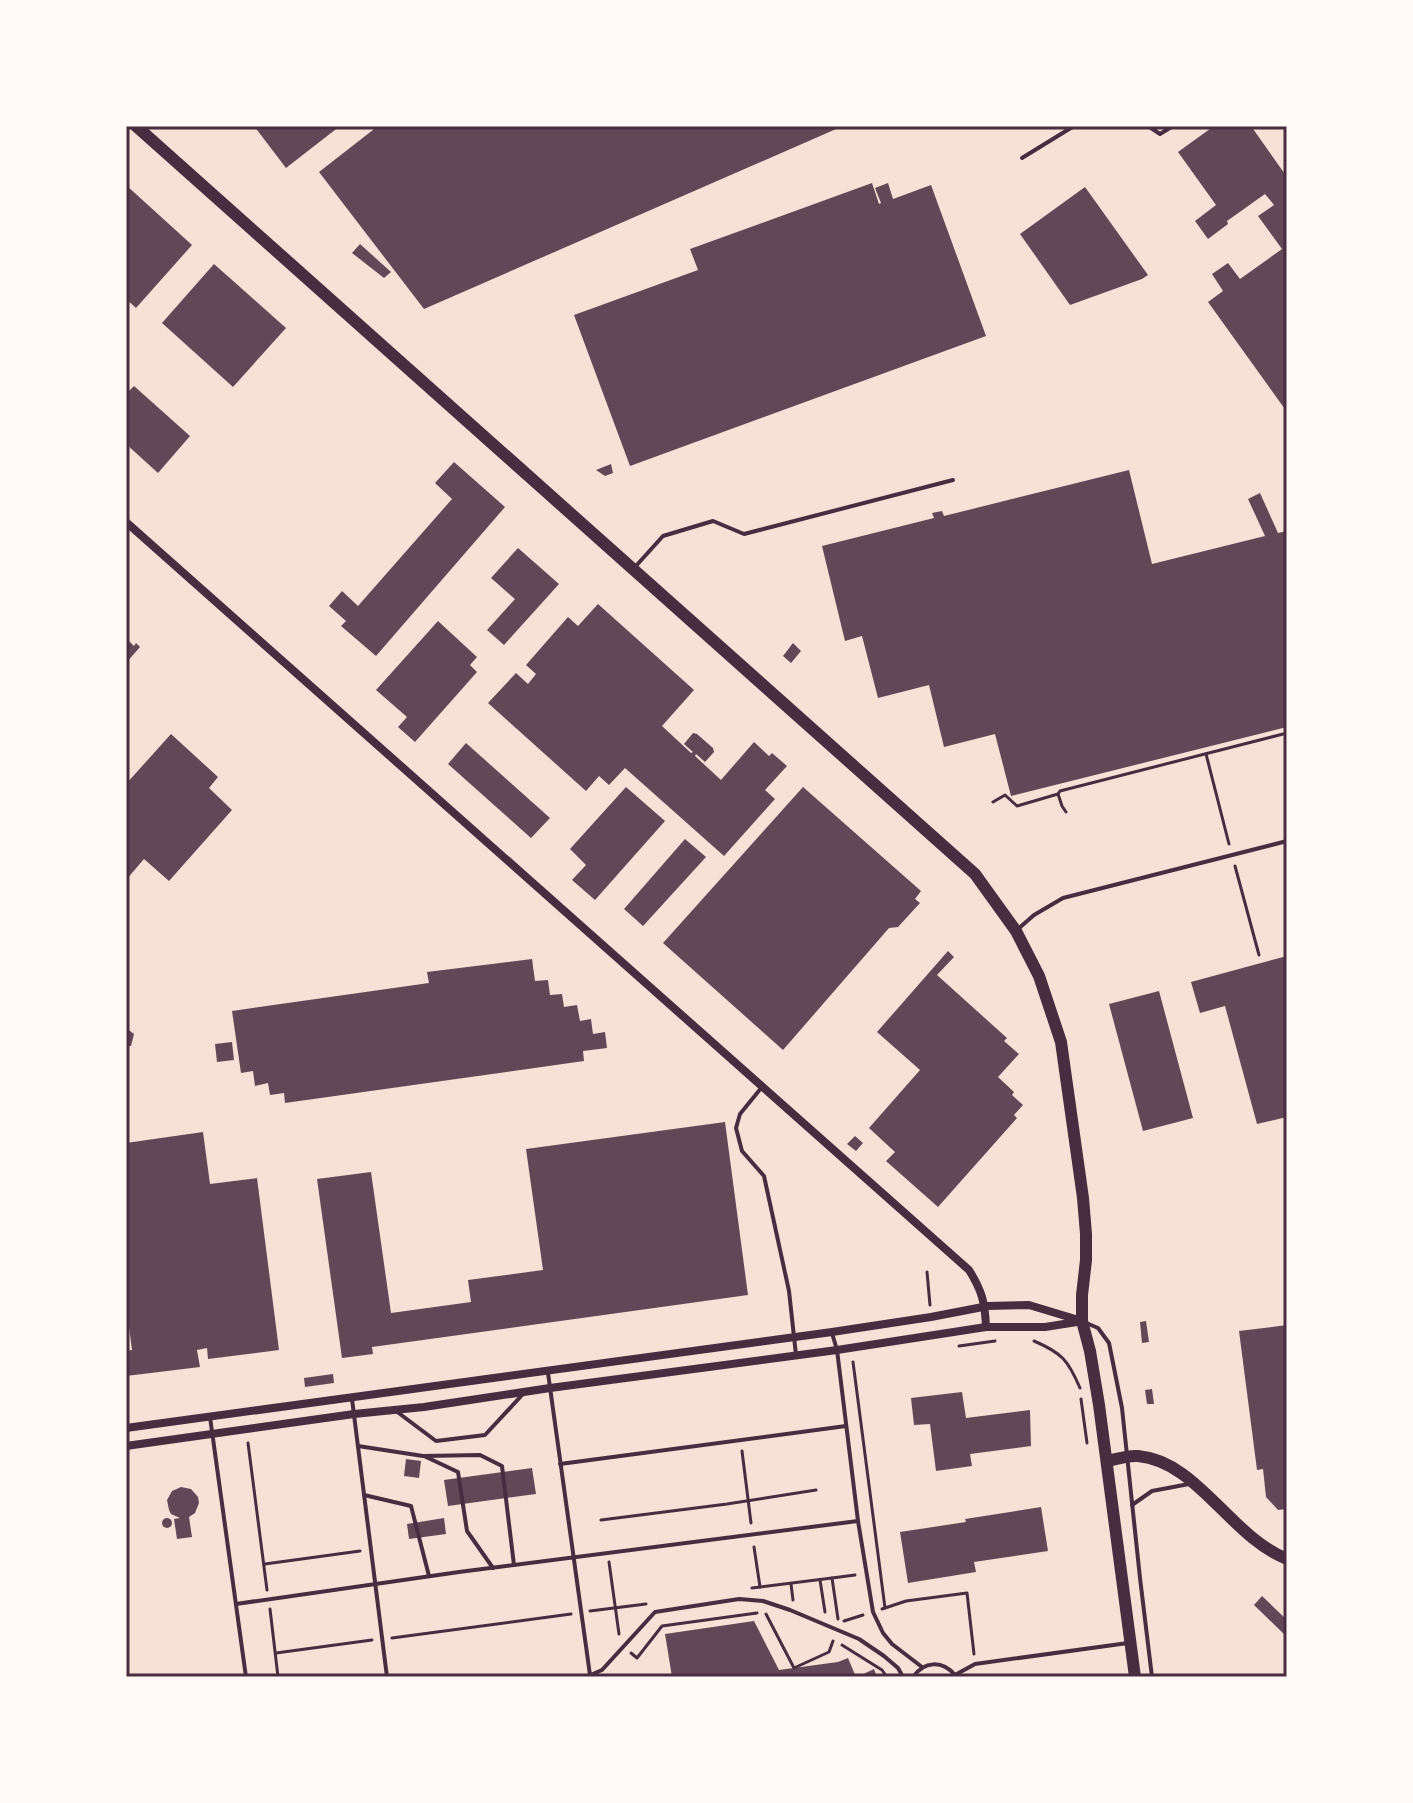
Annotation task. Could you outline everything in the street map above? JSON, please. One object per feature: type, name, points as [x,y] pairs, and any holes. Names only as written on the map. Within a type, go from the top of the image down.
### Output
[{"type":"main road","points":[[136,126],[975,874],[1016,931],[1039,976],[1061,1042],[1086,1234],[1082,1321],[1093,1364],[1135,1677]]},
{"type":"main road","points":[[1107,1461],[1138,1456],[1173,1467],[1251,1538],[1287,1559]]},
{"type":"street","points":[[126,522],[969,1270],[981,1289],[986,1327]]},
{"type":"street","points":[[126,1428],[832,1332],[985,1306],[1029,1305],[1082,1321]]},
{"type":"street","points":[[126,1446],[986,1327],[1045,1327],[1082,1321]]},
{"type":"lane","points":[[1022,158],[1074,126]]},
{"type":"lane","points":[[1148,126],[1160,134],[1173,126]]},
{"type":"lane","points":[[633,568],[663,536],[713,521],[744,534],[953,480]]},
{"type":"lane","points":[[1016,931],[1034,915],[1063,898],[1287,841]]},
{"type":"lane","points":[[762,1087],[740,1114],[736,1128],[742,1151],[764,1176],[789,1291],[796,1355]]},
{"type":"lane","points":[[1082,1321],[1098,1328],[1109,1343],[1122,1408],[1152,1677]]},
{"type":"lane","points":[[832,1332],[873,1612],[892,1644],[922,1667]]},
{"type":"lane","points":[[548,1370],[588,1676],[602,1670],[655,1612],[739,1599],[763,1601],[790,1610],[870,1645],[898,1668],[903,1677]]},
{"type":"lane","points":[[394,1410],[436,1441],[485,1435],[526,1391]]},
{"type":"lane","points":[[352,1399],[387,1677]]},
{"type":"lane","points":[[210,1417],[246,1677]]},
{"type":"lane","points":[[560,1464],[846,1426]]},
{"type":"lane","points":[[358,1446],[423,1456],[480,1455],[502,1466],[514,1565]]},
{"type":"lane","points":[[423,1456],[458,1472],[467,1531],[493,1568]]},
{"type":"lane","points":[[1132,1505],[1152,1491],[1194,1483]]},
{"type":"lane","points":[[364,1495],[411,1506],[429,1576]]},
{"type":"lane","points":[[236,1604],[375,1583],[858,1521]]},
{"type":"lane","points":[[913,1677],[922,1667],[932,1664],[944,1666],[955,1676],[975,1664],[1130,1643]]},
{"type":"path","points":[[993,802],[1005,795],[1017,806],[1060,791],[1287,733]]},
{"type":"path","points":[[1205,753],[1212,775]]},
{"type":"path","points":[[1058,794],[1066,812]]},
{"type":"path","points":[[927,1272],[931,1317]]},
{"type":"path","points":[[948,1347],[1001,1341]]},
{"type":"path","points":[[1024,1341],[1035,1341],[1058,1353],[1071,1368],[1080,1389],[1088,1450]]},
{"type":"path","points":[[853,1362],[885,1608]]},
{"type":"path","points":[[246,1429],[278,1677]]},
{"type":"path","points":[[740,1441],[760,1587]]},
{"type":"path","points":[[601,1520],[816,1490]]},
{"type":"path","points":[[265,1564],[371,1549]]},
{"type":"path","points":[[608,1553],[620,1643],[637,1658],[662,1626],[765,1612],[775,1617]]},
{"type":"path","points":[[749,1589],[868,1574]]},
{"type":"path","points":[[832,1578],[839,1623],[906,1601],[967,1593],[975,1664]]},
{"type":"path","points":[[820,1580],[825,1616],[822,1624]]},
{"type":"path","points":[[790,1610],[794,1603],[791,1584]]},
{"type":"path","points":[[276,1653],[654,1603]]},
{"type":"path","points":[[765,1612],[794,1668],[829,1652],[833,1640],[882,1670],[887,1677]]},
{"type":"building","points":[[254,126],[340,126],[286,168]]},
{"type":"building","points":[[378,126],[843,126],[424,309],[319,172]]},
{"type":"building","points":[[1214,126],[1251,126],[1287,177],[1287,412],[1208,302],[1223,291],[1212,274],[1228,263],[1240,279],[1282,249],[1258,216],[1274,205],[1265,194],[1208,239],[1195,221],[1216,205],[1178,152]]},
{"type":"building","points":[[872,183],[879,204],[875,188],[888,183],[893,199],[931,185],[986,336],[630,466],[574,315],[698,270],[690,249]]},
{"type":"building","points":[[126,185],[192,245],[136,308],[126,299]]},
{"type":"building","points":[[1085,187],[1148,275],[1070,305],[1020,234]]},
{"type":"building","points":[[360,244],[391,272],[384,278],[352,253]]},
{"type":"building","points":[[214,264],[286,328],[233,387],[162,323]]},
{"type":"building","points":[[134,386],[190,436],[158,473],[126,444],[126,394]]},
{"type":"building","points":[[454,462],[505,507],[376,656],[341,626],[346,621],[329,606],[342,591],[358,606],[452,499],[435,483]]},
{"type":"building","points":[[611,464],[613,473],[605,476],[596,470]]},
{"type":"building","points":[[1129,470],[1152,564],[1265,536],[1248,499],[1260,493],[1278,533],[1287,531],[1287,727],[1011,796],[995,734],[944,747],[929,685],[878,698],[862,636],[845,641],[822,546],[934,518],[932,513],[942,511],[944,516]]},
{"type":"building","points":[[518,548],[559,584],[504,645],[487,630],[515,599],[491,578]]},
{"type":"building","points":[[598,604],[694,690],[662,726],[691,753],[684,744],[693,733],[713,748],[714,752],[705,762],[695,756],[721,780],[754,742],[769,756],[772,753],[787,766],[765,790],[775,799],[724,856],[625,768],[609,785],[599,776],[586,791],[488,703],[516,673],[528,684],[536,674],[526,665],[568,617],[578,626]]},
{"type":"building","points":[[438,621],[477,657],[470,665],[477,672],[415,742],[398,727],[407,717],[376,690]]},
{"type":"building","points":[[126,638],[134,646],[136,643],[140,647],[126,663]]},
{"type":"building","points":[[793,643],[801,651],[791,663],[783,656]]},
{"type":"building","points":[[171,734],[218,777],[209,788],[232,810],[169,881],[144,859],[126,880],[126,784]]},
{"type":"building","points":[[466,743],[550,818],[531,838],[448,764]]},
{"type":"building","points":[[626,787],[665,821],[595,900],[572,880],[586,865],[570,849]]},
{"type":"building","points":[[803,787],[921,891],[915,899],[920,903],[898,927],[889,928],[783,1050],[663,943]]},
{"type":"building","points":[[685,839],[706,857],[643,926],[624,909]]},
{"type":"building","points":[[948,951],[954,957],[937,975],[1007,1038],[1004,1041],[1019,1054],[998,1077],[1023,1105],[1014,1115],[1017,1118],[938,1207],[886,1161],[895,1152],[869,1128],[920,1070],[877,1032]]},
{"type":"building","points":[[1287,956],[1287,1117],[1257,1124],[1225,1006],[1200,1013],[1191,982]]},
{"type":"building","points":[[532,959],[535,981],[548,980],[550,995],[562,994],[564,1007],[577,1005],[580,1021],[591,1019],[593,1034],[605,1032],[607,1048],[583,1051],[584,1061],[285,1103],[284,1093],[270,1095],[268,1083],[255,1086],[253,1071],[241,1073],[232,1011],[429,983],[427,972]]},
{"type":"building","points":[[1159,991],[1193,1118],[1143,1131],[1109,1004]]},
{"type":"building","points":[[126,1028],[134,1034],[131,1046],[126,1046]]},
{"type":"building","points":[[232,1042],[234,1060],[217,1062],[215,1044]]},
{"type":"building","points":[[725,1122],[748,1295],[372,1347],[373,1354],[342,1358],[317,1179],[371,1172],[391,1313],[471,1302],[468,1280],[543,1270],[526,1149]]},
{"type":"building","points":[[203,1132],[210,1184],[257,1178],[279,1350],[208,1359],[207,1348],[197,1350],[200,1367],[126,1376],[126,1351],[132,1350],[126,1304],[126,1143]]},
{"type":"building","points":[[855,1136],[863,1143],[856,1151],[847,1144]]},
{"type":"building","points":[[1146,1321],[1149,1342],[1142,1343],[1140,1322]]},
{"type":"building","points":[[1287,1325],[1287,1509],[1278,1510],[1266,1497],[1263,1469],[1257,1470],[1239,1331]]},
{"type":"building","points":[[333,1374],[334,1383],[305,1387],[304,1378]]},
{"type":"building","points":[[1152,1389],[1154,1404],[1147,1404],[1145,1390]]},
{"type":"building","points":[[962,1392],[966,1418],[1030,1410],[1031,1446],[970,1454],[972,1466],[936,1471],[930,1424],[914,1425],[911,1398]]},
{"type":"building","points":[[406,1459],[421,1461],[419,1478],[404,1476]]},
{"type":"building","points":[[532,1468],[536,1494],[448,1506],[444,1480]]},
{"type":"building","points":[[181,1487],[191,1489],[199,1503],[195,1513],[189,1517],[192,1537],[177,1539],[174,1519],[180,1518],[171,1514],[167,1500],[172,1491]]},
{"type":"building","points":[[1041,1507],[1048,1551],[974,1562],[976,1572],[908,1583],[900,1532]]},
{"type":"building","points":[[167,1518],[172,1523],[167,1528],[162,1523]]},
{"type":"building","points":[[444,1518],[446,1534],[409,1539],[407,1524]]},
{"type":"building","points":[[1262,1596],[1287,1620],[1287,1637],[1254,1605]]},
{"type":"building","points":[[754,1621],[779,1670],[848,1658],[856,1677],[672,1677],[665,1634]]},
{"type":"building","points":[[874,1669],[877,1677],[857,1677]]}]
